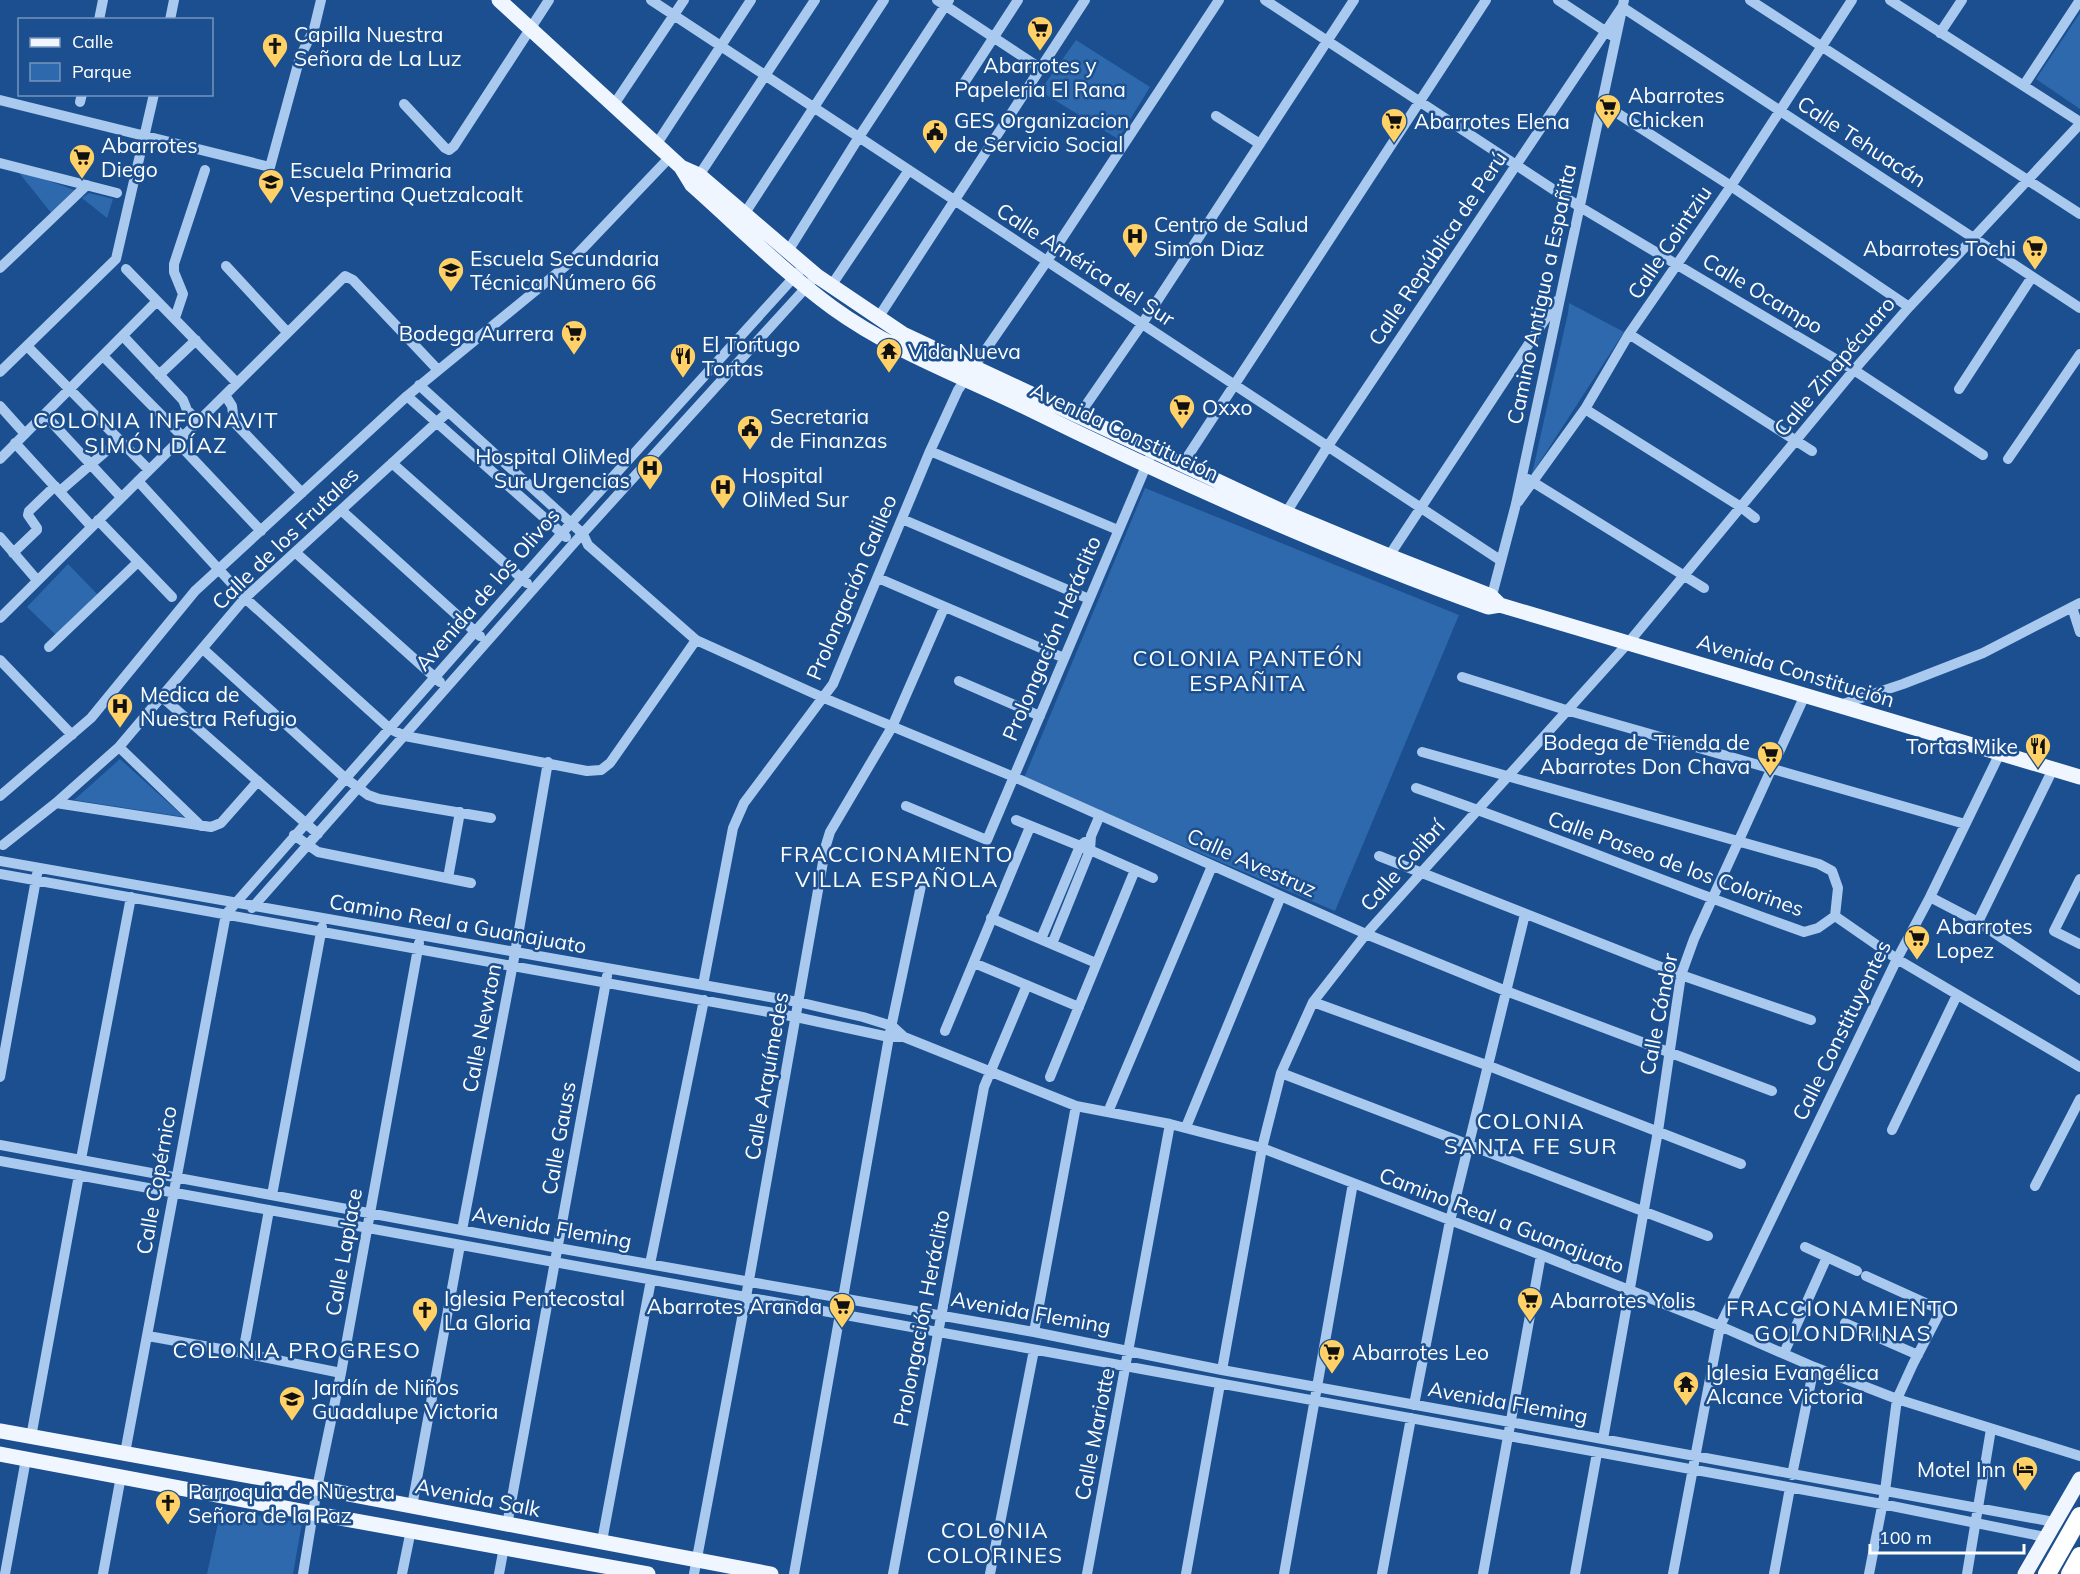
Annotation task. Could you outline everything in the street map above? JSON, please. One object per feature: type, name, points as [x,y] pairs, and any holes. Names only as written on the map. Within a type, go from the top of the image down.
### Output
[{"type":"highway","points":[[2047,1574],[2080,1516]]},
{"type":"highway","points":[[2070,1574],[2080,1556]]},
{"type":"main road","name":"Avenida Constitución","points":[[499,0],[656,145],[806,276],[831,286],[903,334],[1286,513],[1493,603]]},
{"type":"main road","name":"Avenida Constitución","points":[[696,180],[745,213],[788,251],[832,307],[893,346],[1145,466],[1383,569],[2080,777]]},
{"type":"main road","name":"Avenida Salk","points":[[0,1431],[602,1541],[695,1567],[771,1574]]},
{"type":"main road","points":[[0,1454],[504,1547],[598,1570],[648,1574]]},
{"type":"main road","points":[[2025,1574],[2080,1479]]},
{"type":"street","points":[[99,18],[103,0]]},
{"type":"street","points":[[170,18],[174,0]]},
{"type":"street","points":[[0,100],[270,167],[300,57],[314,29],[321,0]]},
{"type":"street","points":[[404,104],[449,150],[454,146],[549,0]]},
{"type":"street","name":"Calle América del Sur","points":[[651,0],[1500,560]]},
{"type":"street","points":[[613,106],[684,0]]},
{"type":"street","points":[[656,145],[752,0]]},
{"type":"street","points":[[696,180],[815,0]]},
{"type":"street","points":[[745,213],[884,0]]},
{"type":"street","points":[[962,86],[1018,0]]},
{"type":"street","points":[[878,318],[1085,0]]},
{"type":"street","name":"Prolongación Galileo","points":[[703,985],[733,828],[744,803],[833,684],[930,451],[958,390],[1047,261],[1220,0]]},
{"type":"street","name":"Calle Ocampo","points":[[1265,0],[1580,207],[1854,370],[1983,455]]},
{"type":"street","points":[[1079,415],[1142,324],[1354,0]]},
{"type":"street","points":[[1182,465],[1486,0]]},
{"type":"street","points":[[1558,0],[1616,38]]},
{"type":"street","points":[[1750,0],[2080,214]]},
{"type":"street","name":"Calle Cointziu","points":[[1516,504],[1585,409],[1629,334],[1731,186],[1852,0]]},
{"type":"street","points":[[1890,0],[2080,123]]},
{"type":"street","points":[[1940,33],[1962,0]]},
{"type":"street","points":[[2024,85],[2080,0]]},
{"type":"street","points":[[788,251],[944,2],[1041,68]]},
{"type":"street","name":"Calle República de Perú","points":[[1286,513],[1328,446],[1623,4]]},
{"type":"street","name":"Camino Antiguo a Españita","points":[[1493,603],[1500,560],[1516,504],[1623,4]]},
{"type":"street","name":"Calle Tehuacán","points":[[1623,4],[1780,111],[2080,309]]},
{"type":"street","points":[[0,372],[116,259],[154,96]]},
{"type":"street","points":[[1603,104],[1731,186],[1910,307]]},
{"type":"street","points":[[1216,116],[1260,144]]},
{"type":"street","name":"Calle Zinapécuaro","points":[[1629,642],[1854,370],[2080,123]]},
{"type":"street","points":[[0,796],[92,718],[195,591],[407,396],[568,264],[676,162]]},
{"type":"street","points":[[0,163],[117,193]]},
{"type":"street","points":[[175,318],[183,294],[174,272],[174,264],[206,170]]},
{"type":"street","points":[[831,286],[909,170]]},
{"type":"street","points":[[0,268],[87,185]]},
{"type":"street","points":[[225,266],[287,332]]},
{"type":"street","points":[[126,269],[237,383]]},
{"type":"street","points":[[0,618],[345,276],[353,280],[438,370]]},
{"type":"street","name":"Avenida de los Olivos","points":[[226,914],[633,454],[806,276]]},
{"type":"street","name":"Avenida de los Olivos","points":[[244,918],[645,465],[806,276]]},
{"type":"street","points":[[1959,389],[2032,277]]},
{"type":"street","points":[[1389,556],[1560,295]]},
{"type":"street","points":[[0,459],[157,301]]},
{"type":"street","points":[[1629,334],[1812,452]]},
{"type":"street","points":[[123,336],[183,400],[187,410],[198,421]]},
{"type":"street","points":[[159,375],[196,340]]},
{"type":"street","points":[[27,346],[149,470]]},
{"type":"street","points":[[2008,459],[2080,354]]},
{"type":"street","points":[[103,356],[172,426],[180,440],[261,531]]},
{"type":"street","points":[[419,386],[583,534],[588,545]]},
{"type":"street","points":[[225,395],[232,406],[234,422],[302,493]]},
{"type":"street","points":[[407,396],[574,543],[588,545]]},
{"type":"street","points":[[0,406],[25,434]]},
{"type":"street","points":[[1585,409],[1755,518]]},
{"type":"street","points":[[172,426],[187,410]]},
{"type":"street","name":"Calle de los Frutales","points":[[3,845],[56,803],[118,747],[245,598],[448,412]]},
{"type":"street","points":[[45,415],[121,497]]},
{"type":"street","points":[[13,553],[37,530],[28,515],[29,511],[91,465],[119,440]]},
{"type":"street","points":[[15,444],[80,514],[95,523],[172,597]]},
{"type":"street","points":[[930,451],[1118,530]]},
{"type":"street","name":"Prolongación Heráclito","points":[[906,806],[987,840],[1153,451]]},
{"type":"street","points":[[633,454],[645,465]]},
{"type":"street","points":[[392,463],[534,590]]},
{"type":"street","points":[[1522,476],[1704,588]]},
{"type":"street","points":[[138,481],[245,598],[390,729],[405,736],[587,771],[601,770],[610,763],[696,640]]},
{"type":"street","points":[[341,510],[487,642]]},
{"type":"street","points":[[902,519],[1089,599]]},
{"type":"street","points":[[0,537],[37,580]]},
{"type":"street","name":"Calle Avestruz","points":[[588,545],[696,640],[824,698],[1014,777],[1366,934],[1506,991],[1772,1091]]},
{"type":"street","points":[[294,552],[434,679],[448,687]]},
{"type":"street","points":[[49,647],[138,562]]},
{"type":"street","points":[[878,578],[1064,658]]},
{"type":"street","points":[[1840,705],[1904,684],[1983,653],[2076,605],[2080,632]]},
{"type":"street","name":"Calle Arquímedes","points":[[695,1567],[830,832],[892,727],[944,608]]},
{"type":"street","name":"Calle Colibrí","points":[[1222,1370],[1262,1148],[1281,1073],[1313,1002],[1326,982],[1366,934],[1629,642]]},
{"type":"street","points":[[203,649],[358,789],[379,799],[491,818]]},
{"type":"street","points":[[0,660],[72,735]]},
{"type":"street","points":[[1462,677],[1566,710],[1965,824]]},
{"type":"street","points":[[959,681],[1040,716]]},
{"type":"street","name":"Calle Cóndor","points":[[1603,1439],[1658,1131],[1668,1053],[1682,975],[1694,939],[1805,695]]},
{"type":"street","points":[[162,697],[318,834]]},
{"type":"street","points":[[118,747],[201,826]]},
{"type":"street","name":"Calle Paseo de los Colorines","points":[[1416,788],[1804,932],[1818,928],[1835,916],[1838,888],[1833,872],[1819,864],[1422,752]]},
{"type":"street","name":"Calle Constituyentes","points":[[1673,1574],[1720,1326],[1897,959],[2000,753]]},
{"type":"street","name":"Calle Newton","points":[[462,1230],[513,966],[548,762]]},
{"type":"street","points":[[1978,922],[2053,769]]},
{"type":"street","points":[[56,803],[211,827],[221,823],[258,781]]},
{"type":"street","points":[[448,878],[460,812]]},
{"type":"street","points":[[1041,939],[1100,815]]},
{"type":"street","points":[[1016,820],[1154,878]]},
{"type":"street","points":[[945,1031],[1030,827]]},
{"type":"street","points":[[294,835],[318,852],[471,883]]},
{"type":"street","points":[[1052,944],[1085,848]]},
{"type":"street","points":[[1379,856],[1682,975],[1811,1020]]},
{"type":"street","name":"Camino Real a Guanajuato","points":[[0,861],[798,1002],[892,1026],[904,1037]]},
{"type":"street","points":[[1108,1112],[1212,866]]},
{"type":"street","points":[[0,1077],[38,868]]},
{"type":"street","points":[[1050,1077],[1135,870]]},
{"type":"street","name":"Camino Real a Guanajuato","points":[[0,874],[704,1000],[889,1037],[904,1037],[1076,1106],[1186,1127],[1262,1148],[1541,1255],[1897,1399],[2080,1456]]},
{"type":"street","points":[[2080,879],[2054,931],[2080,944]]},
{"type":"street","points":[[843,1298],[889,1037],[922,881]]},
{"type":"street","points":[[1186,1127],[1281,896]]},
{"type":"street","points":[[81,1159],[131,897]]},
{"type":"street","points":[[1930,897],[1978,922],[2080,990]]},
{"type":"street","name":"Calle Copérnico","points":[[125,1453],[226,914]]},
{"type":"street","points":[[1414,1405],[1450,1221],[1525,914]]},
{"type":"street","points":[[1835,916],[1897,959],[2080,1067]]},
{"type":"street","points":[[272,1195],[323,918]]},
{"type":"street","points":[[991,918],[1096,963]]},
{"type":"street","name":"Calle Laplace","points":[[303,1574],[312,1513],[341,1373],[420,936]]},
{"type":"street","points":[[974,963],[1079,1007]]},
{"type":"street","name":"Calle Gauss","points":[[507,1525],[608,969]]},
{"type":"street","name":"Prolongación Heráclito","points":[[893,1574],[984,1087],[989,1070],[1027,985]]},
{"type":"street","points":[[1892,1130],[1957,995]]},
{"type":"street","points":[[650,1264],[704,1000]]},
{"type":"street","points":[[1313,1002],[1489,1066],[1741,1164]]},
{"type":"street","points":[[1281,1073],[1708,1236]]},
{"type":"street","points":[[2035,1186],[2080,1099]]},
{"type":"street","points":[[1034,1332],[1076,1106]]},
{"type":"street","name":"Calle Mariotte","points":[[1088,1574],[1170,1124]]},
{"type":"street","name":"Avenida Fleming","points":[[0,1145],[558,1248],[1034,1332],[1222,1370],[2054,1522]]},
{"type":"street","name":"Avenida Fleming","points":[[0,1161],[1882,1504],[2045,1537]]},
{"type":"street","points":[[31,1437],[79,1175]]},
{"type":"street","points":[[1284,1574],[1353,1183]]},
{"type":"street","points":[[243,1353],[269,1210]]},
{"type":"street","points":[[411,1506],[460,1245]]},
{"type":"street","points":[[1805,1247],[1941,1310],[1897,1399],[1885,1491],[1869,1574]]},
{"type":"street","points":[[1483,1574],[1541,1255]]},
{"type":"street","points":[[1784,1353],[1827,1257]]},
{"type":"street","points":[[602,1541],[651,1280]]},
{"type":"street","points":[[794,1574],[840,1314]]},
{"type":"street","points":[[1845,1323],[1918,1355]]},
{"type":"street","points":[[148,1336],[341,1373]]},
{"type":"street","points":[[990,1574],[1034,1350]]},
{"type":"street","points":[[1792,1475],[1814,1367]]},
{"type":"street","points":[[1186,1574],[1220,1384]]},
{"type":"street","points":[[1382,1574],[1411,1418]]},
{"type":"street","points":[[1967,1574],[1991,1429]]},
{"type":"street","points":[[1575,1574],[1598,1453]]},
{"type":"street","points":[[5,1574],[26,1458]]},
{"type":"street","points":[[103,1574],[121,1476]]},
{"type":"street","points":[[1774,1574],[1790,1488]]},
{"type":"street","points":[[402,1574],[411,1530]]},
{"type":"street","points":[[499,1574],[504,1547]]},
{"type":"green space","points":[[2080,13],[2080,109],[2036,79]]},
{"type":"green space","points":[[1076,40],[1150,87],[1118,139],[1040,91]]},
{"type":"green space","points":[[16,169],[77,191],[52,214]]},
{"type":"green space","points":[[89,193],[113,199],[107,218],[82,198]]},
{"type":"green space","points":[[1569,303],[1624,332],[1532,474],[1568,313]]},
{"type":"green space","points":[[1145,488],[1459,615],[1335,911],[1024,778]]},
{"type":"green space","points":[[68,564],[98,595],[56,635],[27,607]]},
{"type":"green space","points":[[120,759],[184,817],[74,800]]},
{"type":"green space","points":[[221,1509],[302,1523],[293,1574],[207,1574]]},
{"type":"place","name":"Abarrotes y Papeleria El Rana","points":[[1040,52]]},
{"type":"place","name":"Capilla Nuestra Señora de La Luz","points":[[275,69]]},
{"type":"place","name":"Abarrotes Chicken","points":[[1608,130]]},
{"type":"place","name":"Abarrotes Elena","points":[[1394,144]]},
{"type":"place","name":"GES Organizacion de Servicio Social","points":[[935,155]]},
{"type":"place","name":"Abarrotes Diego","points":[[82,180]]},
{"type":"place","name":"Escuela Primaria Vespertina Quetzalcoalt","points":[[271,205]]},
{"type":"place","name":"Centro de Salud Simon Diaz","points":[[1135,259]]},
{"type":"place","name":"Abarrotes Tochi","points":[[2035,271]]},
{"type":"place","name":"Escuela Secundaria Técnica Número 66","points":[[451,293]]},
{"type":"place","name":"Bodega Aurrera","points":[[574,356]]},
{"type":"place","name":"Vida Nueva","points":[[889,374]]},
{"type":"place","name":"El Tortugo Tortas","points":[[683,379]]},
{"type":"place","name":"Oxxo","points":[[1182,430]]},
{"type":"place","name":"Secretaria de Finanzas","points":[[750,451]]},
{"type":"place","name":"Hospital OliMed Sur Urgencias","points":[[650,491]]},
{"type":"place","name":"Hospital OliMed Sur","points":[[723,510]]},
{"type":"place","name":"Medica de Nuestra Refugio","points":[[120,729]]},
{"type":"place","name":"Tortas Mike","points":[[2038,769]]},
{"type":"place","name":"Bodega de Tienda de Abarrotes Don Chava","points":[[1770,777]]},
{"type":"place","name":"Abarrotes Lopez","points":[[1917,961]]},
{"type":"place","name":"Abarrotes Yolis","points":[[1530,1323]]},
{"type":"place","name":"Abarrotes Aranda","points":[[842,1329]]},
{"type":"place","name":"Iglesia Pentecostal La Gloria","points":[[425,1333]]},
{"type":"place","name":"Abarrotes Leo","points":[[1332,1375]]},
{"type":"place","name":"Iglesia Evangélica Alcance Victoria","points":[[1686,1407]]},
{"type":"place","name":"Jardín de Niños Guadalupe Victoria","points":[[292,1422]]},
{"type":"place","name":"Motel Inn","points":[[2025,1492]]},
{"type":"place","name":"Parroquia de Nuestra Señora de la Paz","points":[[168,1526]]},
{"type":"district","name":"COLONIA INFONAVIT SIMÓN DÍAZ","points":[[156,432]]},
{"type":"district","name":"COLONIA PANTEÓN ESPAÑITA","points":[[1248,670]]},
{"type":"district","name":"FRACCIONAMIENTO VILLA ESPAÑOLA","points":[[897,866]]},
{"type":"district","name":"COLONIA SANTA FE SUR","points":[[1531,1134]]},
{"type":"district","name":"FRACCIONAMIENTO GOLONDRINAS","points":[[1843,1320]]},
{"type":"district","name":"COLONIA PROGRESO","points":[[297,1350]]},
{"type":"district","name":"COLONIA COLORINES","points":[[995,1542]]}]
